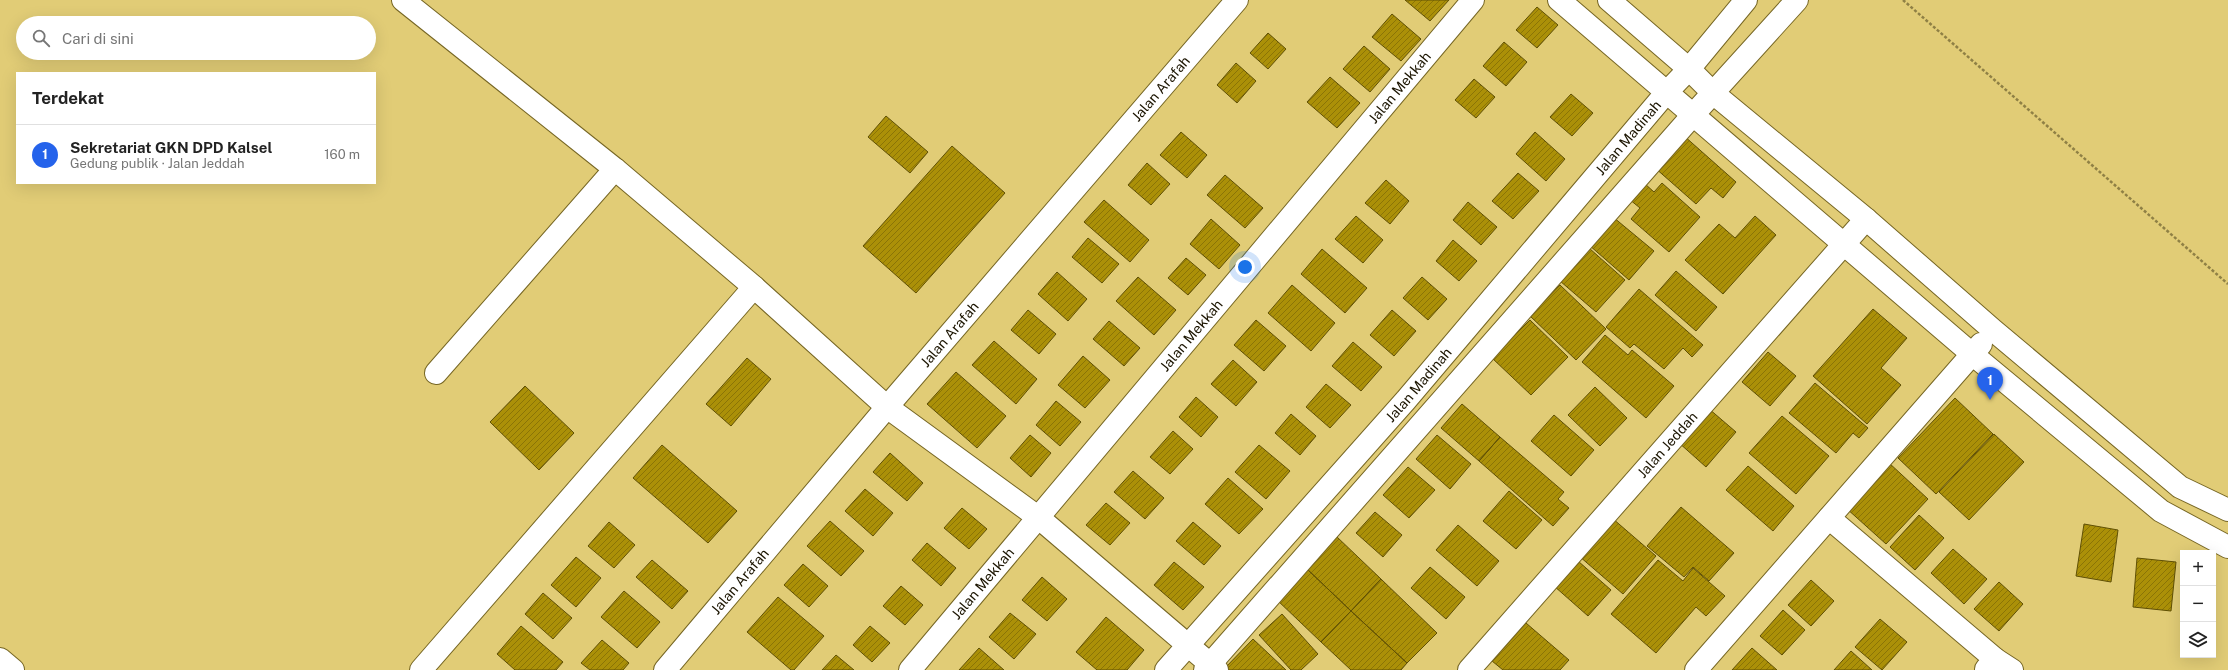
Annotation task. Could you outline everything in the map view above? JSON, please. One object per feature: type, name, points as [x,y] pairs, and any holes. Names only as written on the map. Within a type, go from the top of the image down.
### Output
[{"type":"street","points":[[403,0],[615,169],[754,286],[887,407],[1039,518],[1188,644],[1211,668]]},
{"type":"street","name":"Jalan Arafah","points":[[665,670],[887,407],[1237,0]]},
{"type":"street","name":"Jalan Mekkah","points":[[910,670],[1472,0]]},
{"type":"street","points":[[1559,0],[1692,116],[1972,354],[2160,511],[2228,547]]},
{"type":"street","points":[[1609,0],[1689,69],[1713,93],[1866,219],[1993,330],[2180,486],[2228,510]]},
{"type":"street","name":"Jalan Madinah","points":[[1166,670],[1406,400],[1666,93],[1689,69],[1746,0]]},
{"type":"street","name":"Jalan Madinah","points":[[1211,668],[1692,116],[1797,0]]},
{"type":"street","points":[[436,373],[615,169]]},
{"type":"street","name":"Jalan Jeddah","points":[[1469,670],[1866,219]]},
{"type":"street","points":[[421,670],[754,286]]},
{"type":"street","points":[[1696,670],[1993,330]]},
{"type":"street","points":[[1829,518],[1997,666]]},
{"type":"street","points":[[0,658],[13,670]]},
{"type":"path","points":[[1903,0],[2228,284]]},
{"type":"building","points":[[1405,0],[1449,0],[1430,21]]},
{"type":"building","points":[[1537,7],[1558,25],[1537,48],[1516,30]]},
{"type":"building","points":[[1392,14],[1421,39],[1401,61],[1372,37]]},
{"type":"building","points":[[1268,33],[1286,49],[1268,69],[1250,53]]},
{"type":"building","points":[[1504,42],[1527,62],[1506,86],[1483,66]]},
{"type":"building","points":[[1364,46],[1390,69],[1370,92],[1343,69]]},
{"type":"building","points":[[1236,63],[1256,81],[1237,103],[1217,85]]},
{"type":"building","points":[[1330,77],[1360,103],[1337,128],[1307,102]]},
{"type":"building","points":[[1474,79],[1495,97],[1476,118],[1455,100]]},
{"type":"building","points":[[1571,94],[1593,113],[1572,136],[1550,117]]},
{"type":"building","points":[[886,116],[928,152],[910,173],[868,137]]},
{"type":"building","points":[[1181,132],[1207,155],[1187,178],[1160,155]]},
{"type":"building","points":[[1535,132],[1565,159],[1546,181],[1516,154]]},
{"type":"building","points":[[1683,135],[1736,182],[1723,198],[1711,188],[1696,204],[1654,167]]},
{"type":"building","points":[[952,146],[1005,193],[916,293],[863,246]]},
{"type":"building","points":[[1147,163],[1170,184],[1151,205],[1128,185]]},
{"type":"building","points":[[1518,173],[1539,191],[1513,219],[1492,201]]},
{"type":"building","points":[[1225,175],[1263,208],[1245,228],[1207,195]]},
{"type":"building","points":[[1386,180],[1409,201],[1390,224],[1365,203]]},
{"type":"building","points":[[1644,183],[1654,192],[1662,183],[1700,217],[1669,252],[1631,219],[1640,208],[1629,199]]},
{"type":"building","points":[[1104,200],[1149,240],[1130,262],[1084,222]]},
{"type":"building","points":[[1468,202],[1497,227],[1481,245],[1453,220]]},
{"type":"building","points":[[1356,216],[1383,240],[1363,263],[1335,239]]},
{"type":"building","points":[[1755,216],[1776,235],[1723,294],[1685,260],[1719,224],[1735,238]]},
{"type":"building","points":[[1613,217],[1654,251],[1629,280],[1589,245]]},
{"type":"building","points":[[1211,219],[1240,245],[1219,269],[1190,244]]},
{"type":"building","points":[[1088,238],[1119,264],[1102,283],[1072,257]]},
{"type":"building","points":[[1453,240],[1477,261],[1459,281],[1436,261]]},
{"type":"building","points":[[1589,248],[1625,280],[1596,312],[1560,281]]},
{"type":"building","points":[[1322,249],[1367,288],[1345,313],[1301,274]]},
{"type":"building","points":[[1186,258],[1206,275],[1188,295],[1168,278]]},
{"type":"building","points":[[1676,271],[1717,307],[1696,331],[1655,295]]},
{"type":"building","points":[[1057,272],[1087,299],[1068,321],[1038,294]]},
{"type":"building","points":[[1138,277],[1176,310],[1154,335],[1116,301]]},
{"type":"building","points":[[1422,277],[1447,299],[1428,320],[1403,298]]},
{"type":"building","points":[[1292,285],[1335,323],[1311,351],[1268,313]]},
{"type":"building","points":[[1560,285],[1606,329],[1576,360],[1530,316]]},
{"type":"building","points":[[1639,289],[1703,345],[1692,357],[1683,348],[1664,369],[1634,344],[1630,348],[1606,327]]},
{"type":"building","points":[[1873,309],[1907,338],[1881,368],[1901,385],[1867,424],[1813,376]]},
{"type":"building","points":[[1028,310],[1056,334],[1039,354],[1011,330]]},
{"type":"building","points":[[1392,310],[1416,331],[1394,356],[1370,335]]},
{"type":"building","points":[[1256,320],[1286,346],[1264,371],[1234,345]]},
{"type":"building","points":[[1530,320],[1568,357],[1531,395],[1492,358]]},
{"type":"building","points":[[1109,321],[1140,348],[1124,366],[1093,339]]},
{"type":"building","points":[[1605,335],[1628,355],[1632,350],[1674,386],[1646,418],[1582,362]]},
{"type":"building","points":[[994,341],[1037,379],[1016,404],[972,365]]},
{"type":"building","points":[[1353,342],[1382,367],[1361,391],[1332,366]]},
{"type":"building","points":[[1768,352],[1796,376],[1770,406],[1742,382]]},
{"type":"building","points":[[1083,356],[1110,380],[1085,408],[1058,385]]},
{"type":"building","points":[[747,358],[771,379],[731,426],[706,404]]},
{"type":"building","points":[[1233,360],[1257,382],[1236,406],[1211,384]]},
{"type":"building","points":[[956,372],[1006,416],[977,448],[927,404]]},
{"type":"building","points":[[1815,383],[1868,428],[1859,438],[1853,433],[1836,453],[1789,413]]},
{"type":"building","points":[[1326,384],[1351,405],[1330,428],[1306,407]]},
{"type":"building","points":[[525,386],[574,433],[539,470],[490,422]]},
{"type":"building","points":[[1595,387],[1627,418],[1600,446],[1568,415]]},
{"type":"building","points":[[1196,397],[1218,417],[1201,437],[1179,417]]},
{"type":"building","points":[[1955,398],[1993,434],[1936,494],[1898,458]]},
{"type":"building","points":[[1056,401],[1081,422],[1060,446],[1036,425]]},
{"type":"building","points":[[1462,404],[1500,437],[1479,461],[1441,428]]},
{"type":"building","points":[[1708,408],[1736,432],[1706,467],[1678,442]]},
{"type":"building","points":[[1291,414],[1316,436],[1300,455],[1275,433]]},
{"type":"building","points":[[1554,415],[1594,450],[1571,476],[1531,441]]},
{"type":"building","points":[[1782,416],[1829,456],[1796,494],[1749,453]]},
{"type":"building","points":[[1173,431],[1193,449],[1170,474],[1150,457]]},
{"type":"building","points":[[1994,434],[2024,462],[1969,520],[1939,492]]},
{"type":"building","points":[[1030,435],[1051,453],[1031,477],[1010,458]]},
{"type":"building","points":[[1437,435],[1471,464],[1450,489],[1416,459]]},
{"type":"building","points":[[1500,437],[1564,492],[1558,499],[1569,508],[1553,526],[1479,461]]},
{"type":"building","points":[[662,445],[737,511],[708,543],[633,478]]},
{"type":"building","points":[[1259,445],[1290,471],[1266,499],[1235,472]]},
{"type":"building","points":[[890,453],[923,483],[907,501],[873,472]]},
{"type":"building","points":[[1888,462],[1928,499],[1886,544],[1846,508]]},
{"type":"building","points":[[1748,466],[1794,506],[1773,531],[1726,490]]},
{"type":"building","points":[[1408,467],[1435,490],[1409,518],[1383,495]]},
{"type":"building","points":[[1133,471],[1164,498],[1145,519],[1114,492]]},
{"type":"building","points":[[1228,478],[1263,509],[1239,534],[1205,504]]},
{"type":"building","points":[[865,489],[893,513],[873,536],[845,511]]},
{"type":"building","points":[[1509,491],[1542,520],[1516,549],[1483,521]]},
{"type":"building","points":[[1106,503],[1130,523],[1110,545],[1086,525]]},
{"type":"building","points":[[1681,507],[1734,553],[1709,581],[1693,567],[1684,577],[1647,546]]},
{"type":"building","points":[[962,508],[987,529],[969,549],[944,528]]},
{"type":"building","points":[[1375,512],[1402,535],[1383,557],[1356,533]]},
{"type":"building","points":[[1919,515],[1944,538],[1915,570],[1890,547]]},
{"type":"building","points":[[1612,518],[1656,556],[1623,594],[1579,556]]},
{"type":"building","points":[[830,521],[864,551],[841,576],[807,546]]},
{"type":"building","points":[[609,522],[635,545],[614,568],[588,546]]},
{"type":"building","points":[[1193,522],[1221,546],[1204,565],[1176,541]]},
{"type":"building","points":[[2084,524],[2118,530],[2111,582],[2076,576]]},
{"type":"building","points":[[1458,525],[1499,561],[1477,586],[1436,550]]},
{"type":"building","points":[[1336,536],[1381,579],[1351,611],[1306,568]]},
{"type":"building","points":[[927,543],[956,568],[941,586],[912,560]]},
{"type":"building","points":[[1953,549],[1987,579],[1964,604],[1931,573]]},
{"type":"building","points":[[576,557],[601,578],[576,607],[551,585]]},
{"type":"building","points":[[2137,558],[2176,562],[2171,611],[2133,607]]},
{"type":"building","points":[[652,560],[688,591],[672,609],[636,577]]},
{"type":"building","points":[[1658,560],[1683,581],[1693,568],[1725,596],[1706,616],[1696,607],[1656,653],[1611,614]]},
{"type":"building","points":[[1578,561],[1611,590],[1588,616],[1554,586]]},
{"type":"building","points":[[1174,562],[1204,587],[1183,610],[1154,585]]},
{"type":"building","points":[[803,564],[828,586],[809,607],[784,585]]},
{"type":"building","points":[[1430,567],[1465,597],[1446,619],[1411,588]]},
{"type":"building","points":[[1306,568],[1351,611],[1321,642],[1276,599]]},
{"type":"building","points":[[1042,577],[1067,599],[1047,621],[1022,600]]},
{"type":"building","points":[[1381,579],[1437,633],[1407,663],[1351,611]]},
{"type":"building","points":[[1811,580],[1834,601],[1811,626],[1788,605]]},
{"type":"building","points":[[1999,582],[2023,604],[1999,631],[1974,609]]},
{"type":"building","points":[[901,586],[923,605],[905,625],[883,606]]},
{"type":"building","points":[[624,591],[660,622],[637,648],[601,617]]},
{"type":"building","points":[[543,593],[572,618],[553,639],[525,614]]},
{"type":"building","points":[[778,597],[824,636],[794,670],[791,670],[747,632]]},
{"type":"building","points":[[1783,610],[1805,630],[1782,655],[1760,636]]},
{"type":"building","points":[[1351,611],[1407,663],[1401,670],[1351,670],[1321,642]]},
{"type":"building","points":[[1010,613],[1036,634],[1014,659],[989,637]]},
{"type":"building","points":[[1282,614],[1318,654],[1301,670],[1291,670],[1259,635]]},
{"type":"building","points":[[1106,617],[1144,650],[1127,670],[1097,670],[1076,652]]},
{"type":"building","points":[[1880,619],[1907,642],[1882,670],[1855,647]]},
{"type":"building","points":[[1526,623],[1569,660],[1560,670],[1503,670],[1492,661]]},
{"type":"building","points":[[521,626],[563,662],[556,670],[515,670],[497,654]]},
{"type":"building","points":[[870,626],[890,643],[872,662],[853,645]]},
{"type":"building","points":[[1253,639],[1286,670],[1223,670]]},
{"type":"building","points":[[602,640],[629,663],[623,670],[590,670],[581,663]]},
{"type":"building","points":[[979,648],[1004,670],[959,670]]},
{"type":"building","points":[[1752,648],[1777,670],[1732,670]]},
{"type":"building","points":[[1851,651],[1872,670],[1834,670]]},
{"type":"building","points":[[836,655],[854,670],[822,670]]},
{"type":"place","name":"Sekretariat GKN DPD Kalsel","points":[[1990,400]]}]
